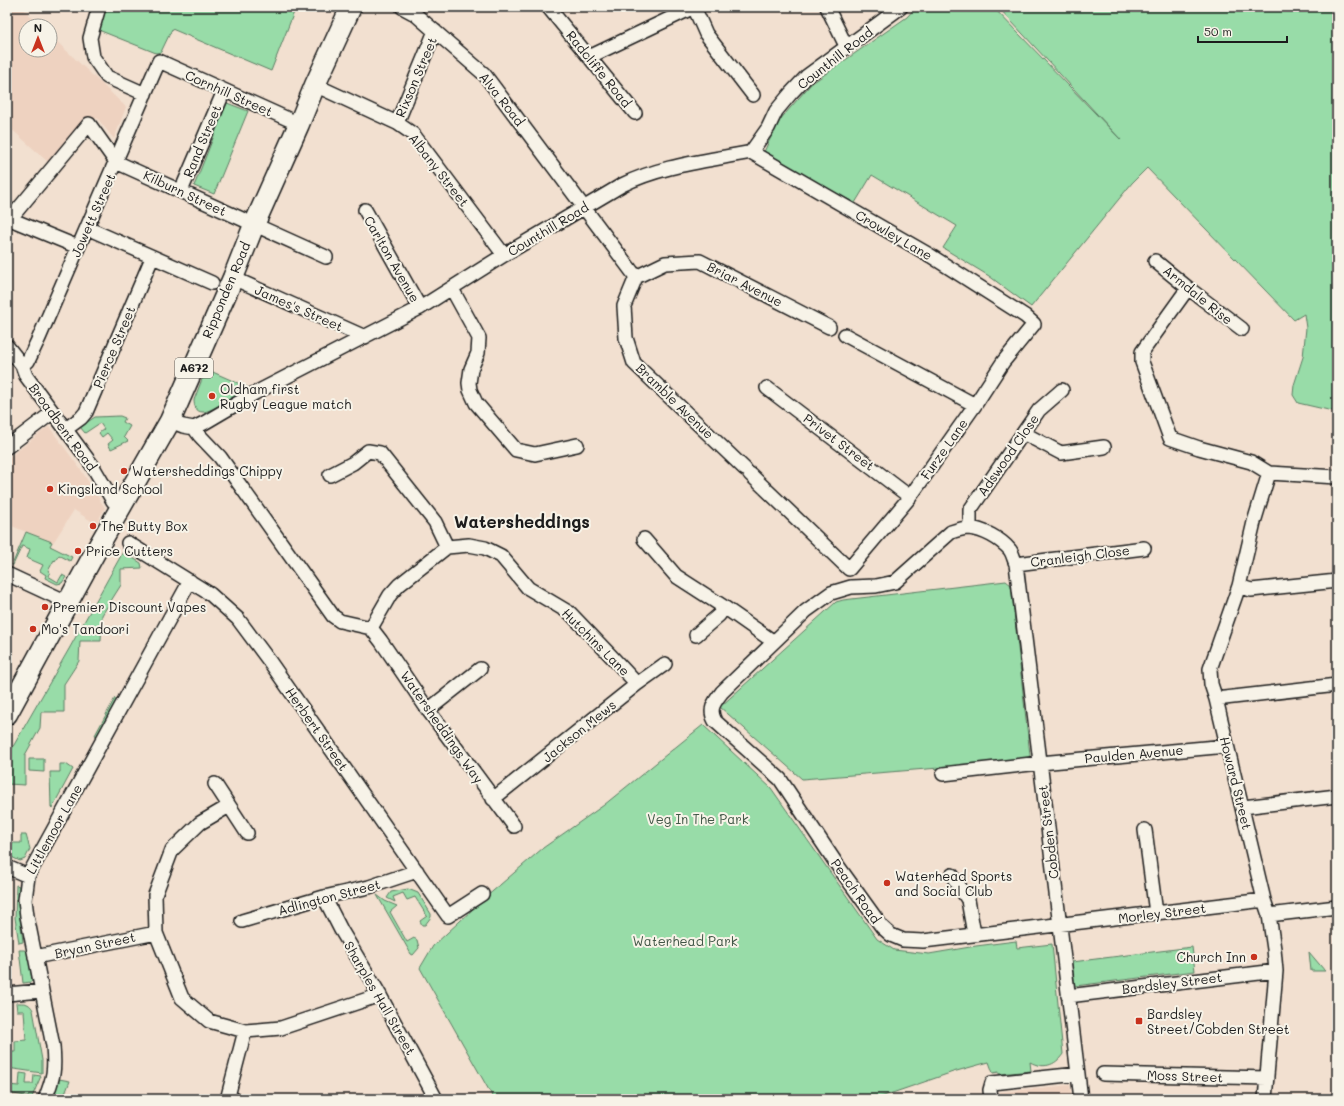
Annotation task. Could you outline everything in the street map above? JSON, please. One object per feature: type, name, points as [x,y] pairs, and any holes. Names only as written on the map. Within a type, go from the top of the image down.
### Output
[{"type":"main road","name":"Ripponden Road","points":[[8,708],[121,506],[170,422],[254,225],[300,124],[315,84],[351,7]]},
{"type":"street","points":[[99,7],[90,38],[93,57],[107,77],[145,94]]},
{"type":"street","name":"Alva Road","points":[[402,7],[415,14],[484,74],[636,277]]},
{"type":"street","name":"Radcliffe Road","points":[[548,7],[635,113]]},
{"type":"street","points":[[589,57],[694,7],[706,34],[753,95]]},
{"type":"street","points":[[827,7],[846,46]]},
{"type":"street","name":"Counthill Road","points":[[194,428],[261,390],[420,308],[504,255],[622,185],[640,176],[656,171],[751,152],[768,128],[776,111],[790,93],[807,76],[901,7]]},
{"type":"street","name":"Rixson Street","points":[[397,123],[435,31]]},
{"type":"street","name":"Jowett Street","points":[[22,365],[28,361],[159,61]]},
{"type":"street","name":"Cornhill Street","points":[[159,61],[300,124]]},
{"type":"street","name":"Albany Street","points":[[315,84],[397,123],[413,134],[504,255]]},
{"type":"street","name":"Rand Street","points":[[181,191],[224,91]]},
{"type":"street","points":[[78,247],[9,218],[89,124],[116,162]]},
{"type":"street","name":"Crowley Lane","points":[[751,152],[931,256],[1025,316],[1034,324]]},
{"type":"street","name":"Kilburn Street","points":[[116,162],[326,257]]},
{"type":"street","name":"Carlton Avenue","points":[[365,210],[420,308]]},
{"type":"street","points":[[87,228],[152,258],[212,283]]},
{"type":"street","name":"Pierce Street","points":[[66,429],[81,418],[86,412],[152,258]]},
{"type":"street","name":"Briar Avenue","points":[[636,277],[665,263],[700,261],[829,326]]},
{"type":"street","name":"Armdale Rise","points":[[1155,261],[1242,329]]},
{"type":"street","name":"Bramble Avenue","points":[[636,277],[624,306],[626,338],[634,364],[849,569]]},
{"type":"street","name":"James's Street","points":[[232,278],[365,337]]},
{"type":"street","points":[[1188,288],[1142,352],[1142,362],[1170,438],[1199,448],[1251,462],[1269,473],[1337,478]]},
{"type":"street","points":[[452,289],[479,338],[478,352],[469,383],[470,390],[476,403],[516,450],[535,454],[577,445]]},
{"type":"street","name":"Furze Lane","points":[[849,569],[910,497],[975,405],[1003,362],[1034,324]]},
{"type":"street","points":[[845,335],[975,405]]},
{"type":"street","name":"Broadbent Road","points":[[7,346],[22,365],[26,376],[92,465],[113,501],[121,506]]},
{"type":"street","name":"Privet Street","points":[[767,388],[910,497]]},
{"type":"street","name":"Adswood Close","points":[[970,528],[970,510],[1039,410],[1062,390]]},
{"type":"street","points":[[7,447],[53,412]]},
{"type":"street","points":[[170,422],[194,428],[220,457],[333,616],[340,621],[371,628],[390,595],[400,585],[447,547],[435,522],[380,454],[368,451],[353,463],[330,474]]},
{"type":"street","points":[[1023,433],[1061,453],[1104,447]]},
{"type":"street","name":"Howard Street","points":[[1265,1099],[1276,971],[1274,949],[1269,915],[1211,684],[1210,669],[1239,586],[1254,522],[1269,473]]},
{"type":"street","points":[[644,539],[676,576],[774,642],[806,611],[831,593],[850,587],[876,586],[895,582],[951,532],[959,529],[970,528],[980,531],[1000,541],[1011,551],[1016,564]]},
{"type":"street","name":"Herbert Street","points":[[128,543],[210,594],[238,619],[270,662],[448,916],[482,894]]},
{"type":"street","name":"Hutchins Lane","points":[[447,547],[469,545],[485,548],[501,556],[528,588],[570,613],[637,684]]},
{"type":"street","name":"Cranleigh Close","points":[[1016,564],[1144,548]]},
{"type":"street","name":"Cobden Street","points":[[1016,564],[1081,1099]]},
{"type":"street","points":[[7,574],[67,602]]},
{"type":"street","name":"Littlemoor Lane","points":[[45,1099],[52,1084],[54,1066],[53,1046],[27,916],[25,900],[28,876],[190,581]]},
{"type":"street","points":[[1239,586],[1251,590],[1337,581]]},
{"type":"street","points":[[696,635],[719,615],[724,607]]},
{"type":"street","name":"Watersheddings Way","points":[[371,628],[382,641],[428,710],[514,826]]},
{"type":"street","name":"Peach Road","points":[[774,642],[722,692],[713,706],[713,716],[715,721],[780,779],[838,866],[886,931],[903,940],[916,941],[1060,924]]},
{"type":"street","name":"Jackson Mews","points":[[493,799],[637,684],[665,664]]},
{"type":"street","points":[[428,710],[480,669]]},
{"type":"street","points":[[1216,699],[1337,685]]},
{"type":"street","name":"Paulden Avenue","points":[[943,774],[1040,763],[1227,746]]},
{"type":"street","points":[[215,784],[247,834]]},
{"type":"street","points":[[1243,808],[1337,796]]},
{"type":"street","points":[[229,806],[200,823],[172,850],[155,896],[156,933],[182,998],[208,1021],[245,1031],[281,1028],[380,995]]},
{"type":"street","points":[[1145,830],[1156,913]]},
{"type":"street","points":[[7,867],[28,876]]},
{"type":"street","name":"Adlington Street","points":[[242,921],[324,897],[369,887],[417,871]]},
{"type":"street","points":[[952,875],[968,900],[974,934]]},
{"type":"street","name":"Sharples Hall Street","points":[[324,897],[340,930],[380,995],[436,1099]]},
{"type":"street","name":"Morley Street","points":[[1060,924],[1107,920],[1264,900]]},
{"type":"street","points":[[1269,915],[1337,907]]},
{"type":"street","name":"Bryan Street","points":[[35,957],[156,933]]},
{"type":"street","name":"Bardsley Street","points":[[1068,996],[1276,971]]},
{"type":"street","points":[[7,994],[41,991]]},
{"type":"street","points":[[234,1099],[228,1096],[245,1031]]},
{"type":"street","points":[[992,1099],[990,1090],[992,1083],[1078,1074]]},
{"type":"street","name":"Moss Street","points":[[1103,1074],[1267,1078]]},
{"type":"shaded area","points":[[7,7],[21,7],[33,18],[18,18],[18,58],[58,58],[58,43],[126,107],[114,139],[97,118],[90,121],[48,162],[7,125]]},
{"type":"shaded area","name":"Kingsland School","points":[[48,427],[81,470],[105,508],[96,524],[74,510],[53,543],[7,524],[7,459]]},
{"type":"shaded area","points":[[1070,1085],[1072,1099],[1001,1099],[1000,1092]]},
{"type":"green space","points":[[105,7],[296,7],[271,71],[172,29],[161,52],[156,53],[96,29]]},
{"type":"green space","points":[[916,7],[993,7],[1121,140],[998,7],[1337,7],[1337,412],[1298,403],[1293,395],[1294,385],[1303,357],[1306,328],[1304,314],[1294,320],[1147,168],[1132,183],[1031,307],[989,276],[943,248],[957,226],[872,175],[855,203],[763,154],[778,122],[811,84],[907,17]]},
{"type":"green space","points":[[227,103],[248,111],[214,194],[194,186]]},
{"type":"green space","points":[[206,369],[249,388],[212,409],[203,412],[199,411],[195,406],[194,400]]},
{"type":"green space","points":[[120,416],[125,418],[123,422],[130,426],[124,437],[128,441],[111,449],[108,444],[113,440],[107,433],[102,437],[99,433],[104,429],[100,423],[85,433],[80,427],[95,417]]},
{"type":"green space","points":[[26,532],[52,542],[50,546],[72,557],[70,561],[59,555],[55,561],[54,560],[48,571],[50,572],[48,576],[58,582],[62,575],[66,577],[62,583],[57,584],[45,578],[46,575],[40,571],[43,565],[27,558],[30,549],[22,546],[12,565]]},
{"type":"green space","points":[[123,552],[141,563],[142,568],[121,569],[121,585],[102,615],[101,641],[80,641],[79,661],[64,684],[64,712],[41,712],[40,728],[25,755],[25,785],[7,784],[7,757]]},
{"type":"green space","points":[[1006,581],[1011,585],[1030,755],[1029,758],[939,768],[802,779],[720,707],[836,602]]},
{"type":"green space","points":[[115,698],[117,700],[97,736],[95,735]]},
{"type":"green space","name":"Waterhead Park","points":[[703,725],[771,788],[877,939],[894,950],[929,954],[1016,941],[1017,948],[1052,944],[1063,1054],[1060,1058],[1052,1064],[1044,1066],[1030,1062],[1031,1071],[999,1074],[999,1072],[993,1073],[989,1062],[953,1072],[875,1099],[494,1099],[420,968],[433,946],[486,897],[543,848],[604,805]]},
{"type":"green space","points":[[29,759],[44,759],[44,772],[29,771]]},
{"type":"green space","points":[[60,764],[66,764],[73,769],[52,808],[50,772],[60,772]]},
{"type":"green space","points":[[21,835],[26,835],[30,849],[25,859],[20,861],[7,855],[7,843],[21,843]]},
{"type":"green space","points":[[16,885],[19,886],[19,907],[23,942],[19,943],[15,918]]},
{"type":"green space","points":[[408,889],[418,893],[431,914],[431,917],[425,925],[422,925],[420,921],[427,916],[415,897],[407,900],[403,893],[393,897],[395,902],[387,898],[391,892]]},
{"type":"green space","points":[[377,895],[385,901],[397,906],[390,912],[407,942],[414,938],[417,940],[419,948],[413,955],[411,954]]},
{"type":"green space","points":[[1192,947],[1195,971],[1075,986],[1072,962]]},
{"type":"green space","points":[[19,950],[28,952],[31,982],[23,983]]},
{"type":"green space","points":[[1309,952],[1325,971],[1311,971]]},
{"type":"green space","points":[[16,1003],[28,1004],[33,1010],[42,1060],[42,1073],[7,1068],[7,1052],[15,1052],[15,1041],[26,1040],[24,1011],[17,1011]]},
{"type":"green space","points":[[20,1073],[27,1074],[26,1084],[33,1084],[34,1075],[41,1076],[32,1097],[7,1093],[7,1085],[19,1086]]},
{"type":"green space","points":[[59,1079],[70,1081],[63,1099],[52,1099]]},
{"type":"place","name":"Oldham first Rugby League match","points":[[212,396]]},
{"type":"place","name":"Watersheddings Chippy","points":[[124,471]]},
{"type":"place","name":"Kingsland School","points":[[50,489]]},
{"type":"place","name":"The Butty Box","points":[[93,526]]},
{"type":"place","name":"Price Cutters","points":[[78,551]]},
{"type":"place","name":"Premier Discount Vapes","points":[[45,607]]},
{"type":"place","name":"Mo's Tandoori","points":[[33,629]]},
{"type":"place","name":"Waterhead Sports and Social Club","points":[[887,883]]},
{"type":"place","name":"Church Inn","points":[[1254,957]]},
{"type":"place","name":"Bardsley Street/Cobden Street","points":[[1139,1021]]},
{"type":"district","name":"Watersheddings","points":[[522,522]]},
{"type":"park label","name":"Veg In The Park","points":[[698,819]]}]
